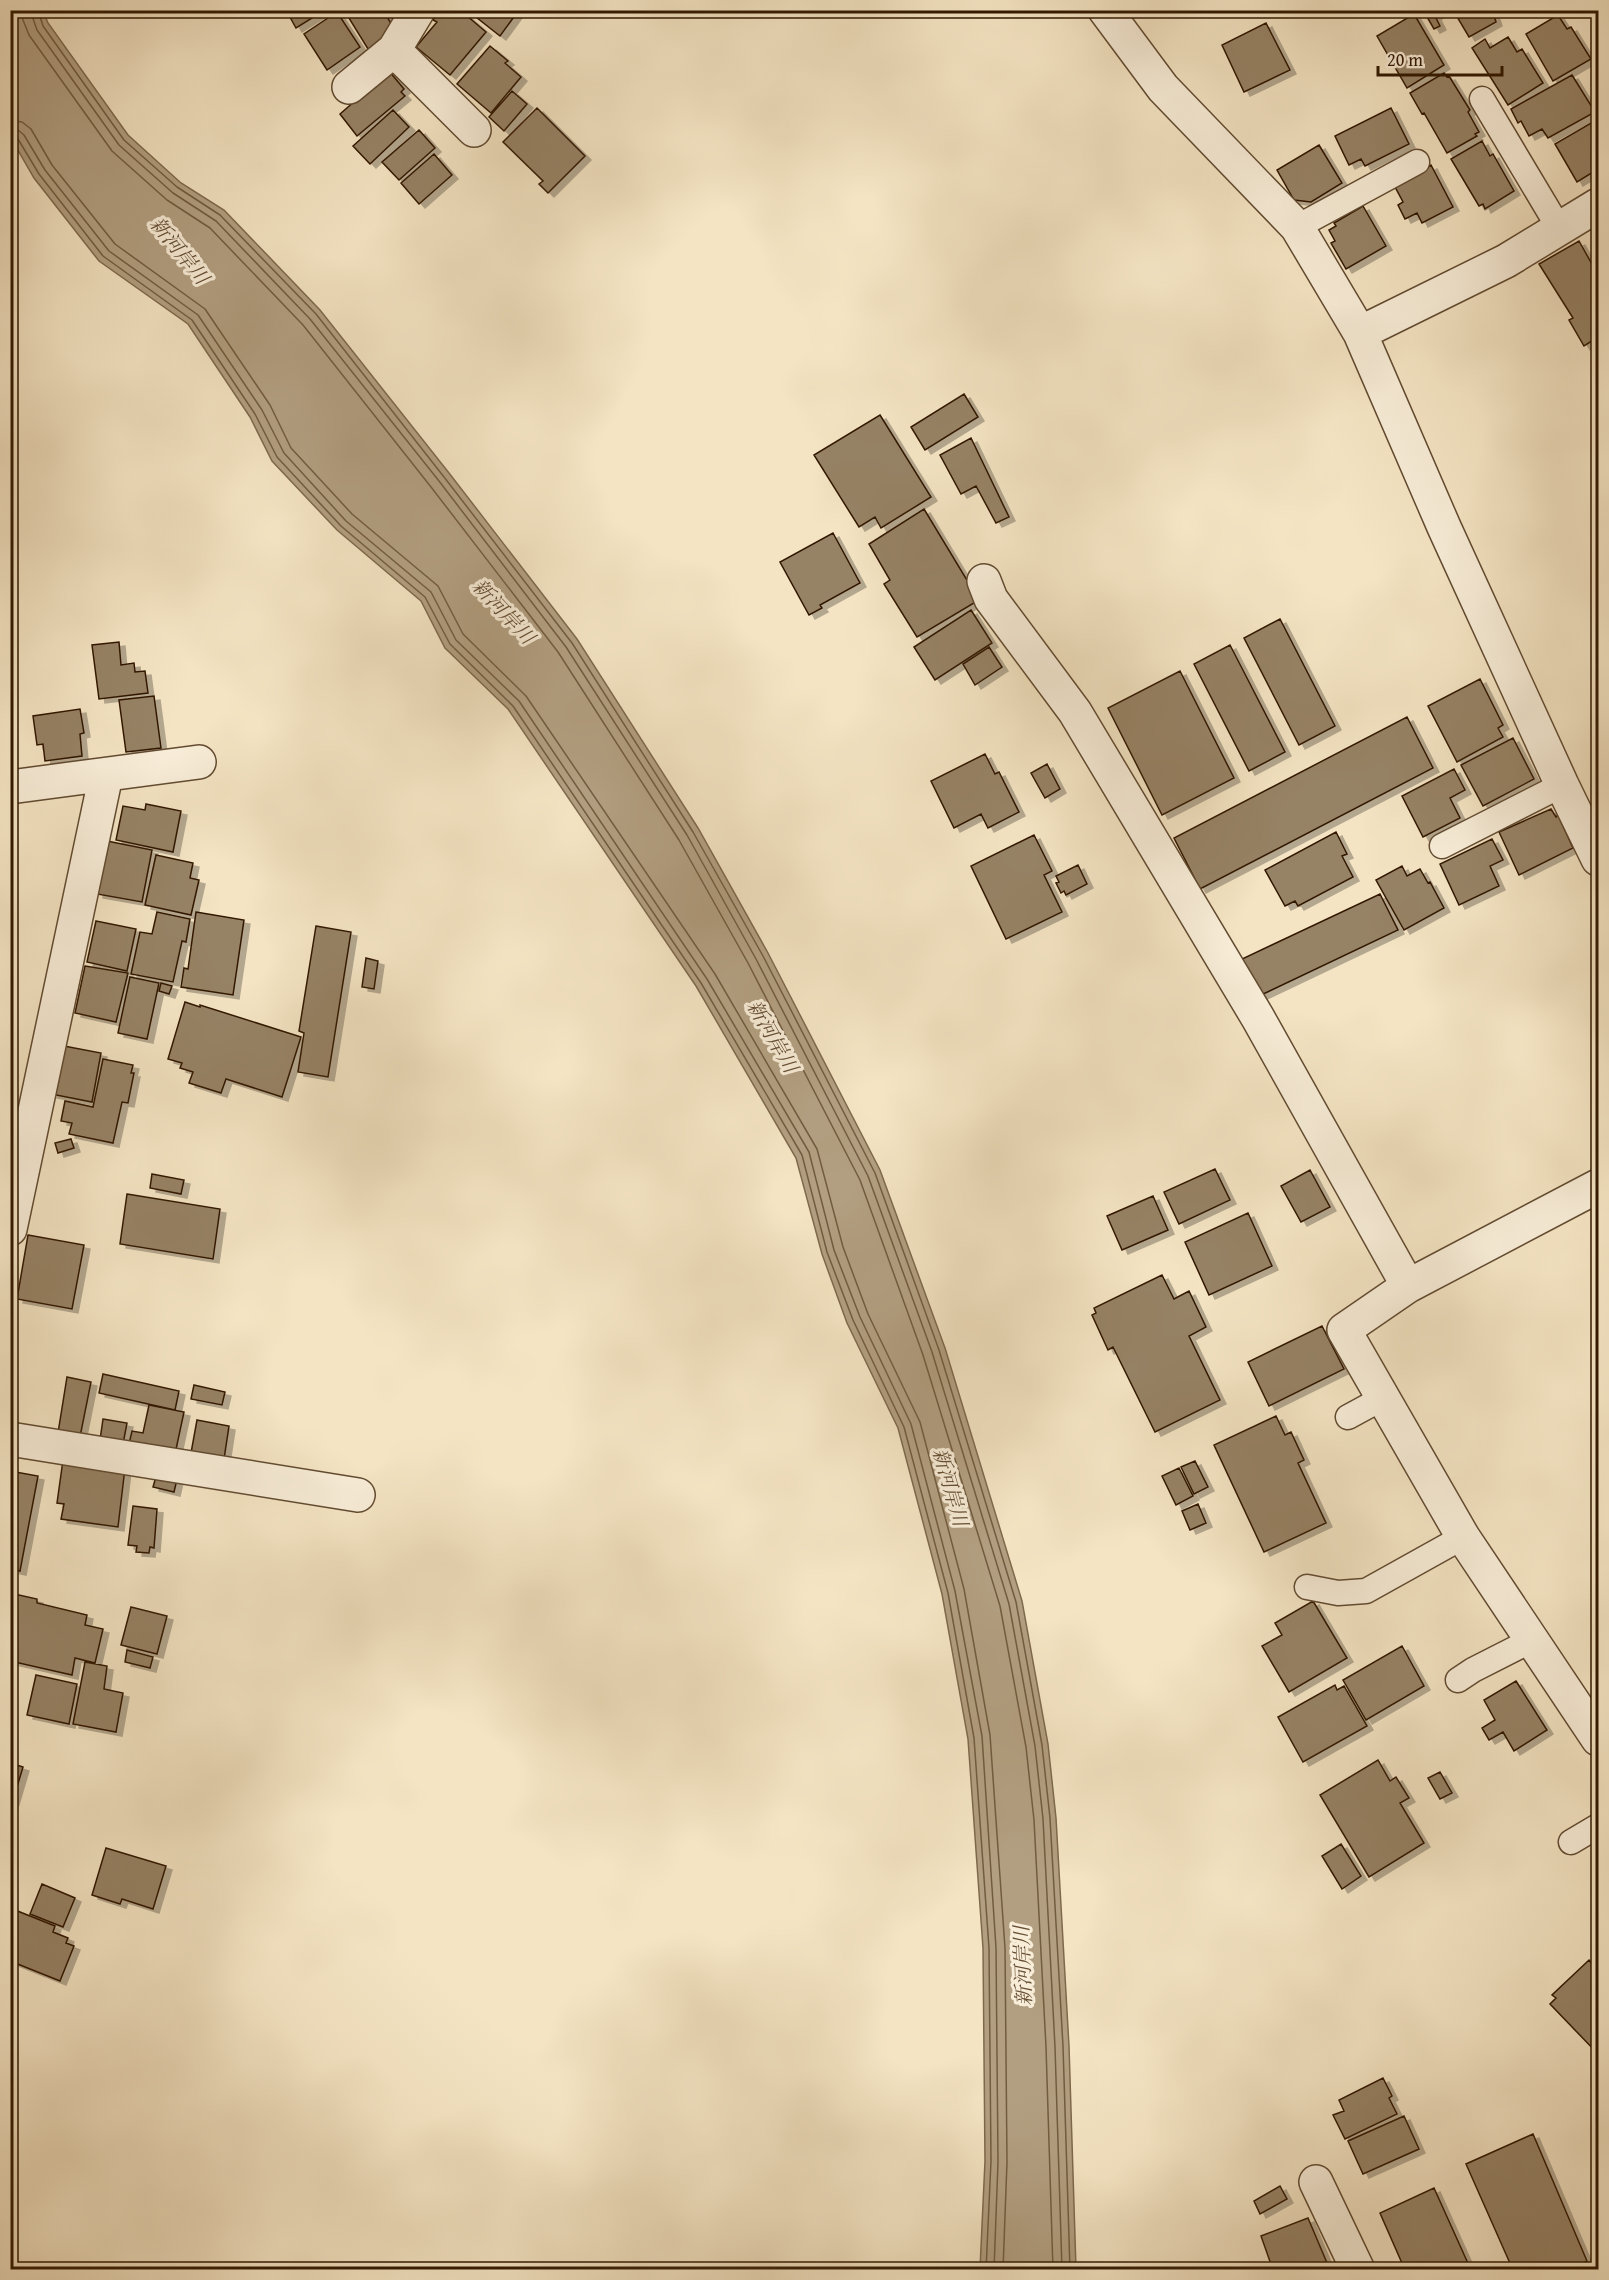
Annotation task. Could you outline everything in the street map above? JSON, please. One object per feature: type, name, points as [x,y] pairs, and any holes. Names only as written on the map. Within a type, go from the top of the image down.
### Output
[{"type":"street","points":[[1105,10],[1163,88],[1297,228],[1360,333],[1444,528],[1562,785],[1599,859]]},
{"type":"street","points":[[349,87],[394,50],[417,11]]},
{"type":"street","points":[[394,50],[474,130]]},
{"type":"street","points":[[1360,333],[1506,261],[1599,205]]},
{"type":"street","points":[[984,581],[991,599],[1082,722],[1258,1018],[1408,1286]]},
{"type":"street","points":[[10,787],[198,762]]},
{"type":"street","points":[[10,1229],[106,775]]},
{"type":"street","points":[[1599,1186],[1408,1286],[1344,1330],[1463,1537],[1599,1739]]},
{"type":"street","points":[[10,1439],[358,1495]]},
{"type":"street","points":[[1316,2182],[1358,2270]]},
{"type":"lane","points":[[1482,99],[1559,228]]},
{"type":"lane","points":[[1297,228],[1417,162]]},
{"type":"lane","points":[[1442,846],[1562,785]]},
{"type":"lane","points":[[1348,1417],[1383,1398]]},
{"type":"lane","points":[[1307,1587],[1338,1593],[1366,1591],[1463,1537]]},
{"type":"lane","points":[[1458,1680],[1532,1640]]},
{"type":"lane","points":[[1571,1842],[1599,1826]]},
{"type":"water","name":"新河岸川","points":[[10,11],[43,11],[48,23],[128,135],[181,183],[224,210],[320,310],[577,639],[698,828],[768,953],[880,1170],[945,1348],[1022,1601],[1048,1744],[1056,1818],[1069,2046],[1076,2269],[980,2269],[985,2161],[983,1948],[968,1739],[942,1594],[898,1428],[847,1323],[822,1254],[796,1158],[696,986],[508,709],[445,648],[421,601],[337,530],[272,461],[250,417],[188,324],[99,261],[34,178],[11,138]]},
{"type":"building","points":[[286,10],[325,10],[296,28]]},
{"type":"building","points":[[344,10],[383,10],[395,30],[368,49]]},
{"type":"building","points":[[441,10],[460,10],[486,32],[450,75],[416,47],[437,22],[433,20]]},
{"type":"building","points":[[467,10],[519,10],[500,36]]},
{"type":"building","points":[[1423,10],[1442,10],[1435,16],[1440,26],[1434,29]]},
{"type":"building","points":[[1453,10],[1492,10],[1496,22],[1469,37]]},
{"type":"building","points":[[337,12],[360,47],[327,70],[304,34]]},
{"type":"building","points":[[1414,14],[1444,65],[1407,88],[1377,36]]},
{"type":"building","points":[[1558,15],[1567,29],[1571,27],[1591,59],[1553,81],[1526,34]]},
{"type":"building","points":[[1266,23],[1290,70],[1244,92],[1222,45]]},
{"type":"building","points":[[1508,37],[1517,52],[1522,49],[1543,83],[1508,105],[1472,48],[1485,39],[1490,48]]},
{"type":"building","points":[[490,46],[508,61],[505,63],[521,77],[491,113],[457,84]]},
{"type":"building","points":[[389,71],[404,89],[401,92],[405,96],[357,136],[340,114]]},
{"type":"building","points":[[1444,73],[1447,77],[1449,76],[1470,110],[1468,112],[1479,132],[1475,134],[1477,136],[1447,153],[1410,93]]},
{"type":"building","points":[[1572,75],[1595,112],[1548,138],[1542,129],[1529,136],[1521,121],[1518,123],[1511,109]]},
{"type":"building","points":[[512,91],[527,104],[504,131],[489,117]]},
{"type":"building","points":[[537,108],[585,156],[548,193],[539,184],[543,181],[503,142]]},
{"type":"building","points":[[1391,108],[1409,144],[1365,166],[1361,159],[1349,165],[1335,136]]},
{"type":"building","points":[[393,110],[409,127],[370,164],[353,146]]},
{"type":"building","points":[[1598,119],[1598,169],[1577,182],[1555,144]]},
{"type":"building","points":[[419,130],[435,148],[399,180],[382,162]]},
{"type":"building","points":[[1482,141],[1490,156],[1493,154],[1514,191],[1485,209],[1483,204],[1479,206],[1451,159]]},
{"type":"building","points":[[1319,145],[1342,183],[1311,202],[1294,200],[1277,170]]},
{"type":"building","points":[[434,154],[452,175],[419,204],[401,183]]},
{"type":"building","points":[[1431,165],[1453,207],[1422,223],[1417,213],[1405,219],[1398,205],[1403,202],[1394,185]]},
{"type":"building","points":[[1363,206],[1386,246],[1346,269],[1331,243],[1335,241],[1329,230],[1336,226],[1334,223]]},
{"type":"building","points":[[1579,241],[1598,275],[1598,337],[1584,346],[1569,320],[1573,318],[1539,264]]},
{"type":"building","points":[[964,394],[978,417],[925,450],[911,427]]},
{"type":"building","points":[[880,415],[931,497],[881,528],[875,517],[859,527],[814,455]]},
{"type":"building","points":[[971,438],[1009,517],[996,523],[976,486],[961,494],[940,455]]},
{"type":"building","points":[[924,509],[979,600],[917,637],[884,584],[890,580],[869,544]]},
{"type":"building","points":[[833,533],[860,583],[820,605],[822,608],[809,615],[780,562]]},
{"type":"building","points":[[971,610],[992,643],[935,680],[914,647]]},
{"type":"building","points":[[1280,619],[1335,726],[1299,745],[1244,638]]},
{"type":"building","points":[[119,642],[121,665],[134,663],[135,672],[145,671],[148,693],[99,699],[92,645]]},
{"type":"building","points":[[1230,645],[1285,752],[1249,771],[1194,664]]},
{"type":"building","points":[[989,647],[1002,667],[975,685],[963,664]]},
{"type":"building","points":[[1180,671],[1234,778],[1162,815],[1108,708]]},
{"type":"building","points":[[1480,679],[1503,725],[1498,728],[1503,737],[1457,762],[1428,706]]},
{"type":"building","points":[[154,696],[161,748],[126,752],[119,700]]},
{"type":"building","points":[[80,709],[84,733],[80,734],[82,756],[45,761],[43,744],[37,745],[33,716]]},
{"type":"building","points":[[1407,717],[1433,768],[1200,889],[1174,838]]},
{"type":"building","points":[[1513,738],[1534,779],[1483,806],[1461,765]]},
{"type":"building","points":[[985,754],[995,774],[999,772],[1019,812],[988,828],[981,814],[954,828],[931,781]]},
{"type":"building","points":[[1047,764],[1060,789],[1045,798],[1031,773]]},
{"type":"building","points":[[1454,769],[1465,790],[1450,798],[1460,818],[1423,837],[1402,796]]},
{"type":"building","points":[[146,804],[181,811],[173,852],[116,840],[123,806],[145,810]]},
{"type":"building","points":[[1551,809],[1556,817],[1558,815],[1573,848],[1519,875],[1499,832]]},
{"type":"building","points":[[1336,832],[1347,854],[1342,856],[1353,877],[1298,906],[1295,901],[1285,906],[1265,870]]},
{"type":"building","points":[[1034,835],[1052,871],[1044,875],[1062,912],[1006,939],[971,866]]},
{"type":"building","points":[[1492,839],[1503,860],[1490,866],[1499,886],[1459,905],[1440,864]]},
{"type":"building","points":[[107,841],[152,850],[142,902],[97,894]]},
{"type":"building","points":[[156,855],[193,863],[190,878],[199,880],[191,915],[145,905]]},
{"type":"building","points":[[1078,865],[1087,884],[1066,895],[1064,891],[1061,893],[1056,883],[1059,882],[1056,876]]},
{"type":"building","points":[[1402,866],[1407,876],[1420,869],[1444,908],[1404,930],[1376,880]]},
{"type":"building","points":[[1380,894],[1398,930],[1259,996],[1242,959]]},
{"type":"building","points":[[157,912],[190,919],[186,942],[182,941],[173,982],[131,974],[140,932],[152,934]]},
{"type":"building","points":[[196,912],[244,920],[233,995],[181,987],[184,968],[188,969]]},
{"type":"building","points":[[96,921],[136,929],[127,971],[87,962]]},
{"type":"building","points":[[316,926],[351,932],[328,1077],[298,1072],[304,1033],[299,1031]]},
{"type":"building","points":[[366,958],[378,961],[374,989],[362,987]]},
{"type":"building","points":[[85,966],[128,973],[116,1022],[75,1013]]},
{"type":"building","points":[[130,977],[159,983],[147,1039],[118,1033]]},
{"type":"building","points":[[161,983],[172,986],[169,994],[159,991]]},
{"type":"building","points":[[185,1002],[301,1037],[282,1097],[226,1079],[221,1093],[189,1083],[193,1072],[180,1068],[182,1063],[168,1059]]},
{"type":"building","points":[[64,1046],[101,1053],[92,1102],[51,1094]]},
{"type":"building","points":[[103,1059],[133,1065],[131,1073],[134,1073],[128,1103],[122,1102],[113,1143],[69,1134],[72,1123],[61,1121],[65,1101],[93,1107]]},
{"type":"building","points":[[71,1139],[74,1148],[58,1153],[55,1143]]},
{"type":"building","points":[[1215,1169],[1230,1200],[1179,1224],[1164,1192]]},
{"type":"building","points":[[1310,1170],[1330,1207],[1301,1222],[1281,1186]]},
{"type":"building","points":[[152,1174],[184,1180],[181,1194],[150,1188]]},
{"type":"building","points":[[127,1194],[220,1209],[213,1259],[120,1244]]},
{"type":"building","points":[[1153,1196],[1168,1230],[1122,1250],[1107,1216]]},
{"type":"building","points":[[1248,1213],[1272,1266],[1209,1295],[1185,1242]]},
{"type":"building","points":[[28,1235],[84,1245],[72,1309],[17,1299]]},
{"type":"building","points":[[1162,1275],[1174,1299],[1189,1291],[1206,1327],[1189,1336],[1220,1400],[1155,1432],[1113,1347],[1108,1350],[1092,1315],[1096,1313],[1094,1308]]},
{"type":"building","points":[[1322,1326],[1344,1369],[1269,1406],[1248,1362]]},
{"type":"building","points":[[103,1374],[179,1391],[175,1410],[99,1393]]},
{"type":"building","points":[[67,1377],[91,1382],[80,1437],[58,1433]]},
{"type":"building","points":[[194,1385],[225,1392],[222,1405],[191,1399]]},
{"type":"building","points":[[149,1405],[184,1412],[175,1454],[129,1444],[132,1431],[143,1433]]},
{"type":"building","points":[[1276,1416],[1285,1435],[1291,1432],[1304,1460],[1298,1463],[1326,1523],[1264,1552],[1214,1445]]},
{"type":"building","points":[[103,1419],[127,1423],[123,1444],[100,1440]]},
{"type":"building","points":[[197,1420],[229,1426],[224,1459],[191,1453]]},
{"type":"building","points":[[63,1460],[125,1468],[118,1527],[61,1519],[64,1504],[57,1503]]},
{"type":"building","points":[[1195,1461],[1208,1487],[1194,1494],[1181,1467]]},
{"type":"building","points":[[1179,1468],[1193,1496],[1176,1505],[1162,1476]]},
{"type":"building","points":[[158,1470],[178,1475],[174,1492],[153,1487]]},
{"type":"building","points":[[10,1471],[38,1476],[20,1571],[10,1569]]},
{"type":"building","points":[[1198,1504],[1206,1523],[1190,1530],[1182,1511]]},
{"type":"building","points":[[133,1506],[157,1509],[154,1548],[150,1547],[149,1553],[136,1552],[137,1546],[128,1545]]},
{"type":"building","points":[[10,1593],[37,1599],[37,1603],[87,1615],[85,1625],[103,1629],[95,1663],[75,1658],[72,1675],[10,1661]]},
{"type":"building","points":[[1313,1601],[1347,1658],[1289,1692],[1262,1646],[1282,1635],[1275,1623]]},
{"type":"building","points":[[131,1607],[167,1616],[157,1654],[121,1645]]},
{"type":"building","points":[[1402,1646],[1424,1686],[1366,1720],[1343,1680]]},
{"type":"building","points":[[127,1650],[153,1657],[150,1668],[125,1662]]},
{"type":"building","points":[[85,1662],[107,1666],[104,1689],[123,1693],[116,1732],[73,1724]]},
{"type":"building","points":[[36,1675],[77,1684],[69,1724],[27,1715]]},
{"type":"building","points":[[1516,1681],[1547,1730],[1514,1751],[1503,1732],[1489,1740],[1482,1728],[1495,1720],[1484,1700]]},
{"type":"building","points":[[1335,1685],[1337,1690],[1344,1686],[1367,1726],[1303,1762],[1278,1717]]},
{"type":"building","points":[[1378,1760],[1390,1781],[1396,1777],[1409,1798],[1400,1803],[1424,1843],[1369,1877],[1320,1795]]},
{"type":"building","points":[[10,1763],[23,1767],[11,1807],[10,1806]]},
{"type":"building","points":[[1440,1772],[1452,1793],[1440,1799],[1428,1778]]},
{"type":"building","points":[[1341,1844],[1361,1876],[1342,1889],[1322,1856]]},
{"type":"building","points":[[106,1848],[166,1866],[153,1909],[122,1899],[120,1904],[92,1895]]},
{"type":"building","points":[[42,1884],[75,1898],[63,1927],[30,1914]]},
{"type":"building","points":[[15,1910],[55,1926],[53,1932],[68,1938],[66,1943],[74,1946],[60,1981],[10,1961],[10,1921]]},
{"type":"building","points":[[1589,1960],[1598,1971],[1598,2054],[1550,2004],[1556,1998],[1552,1995]]},
{"type":"building","points":[[1383,2078],[1392,2096],[1389,2098],[1397,2114],[1345,2139],[1333,2115],[1344,2111],[1339,2100]]},
{"type":"building","points":[[1404,2116],[1419,2149],[1363,2174],[1348,2141]]},
{"type":"building","points":[[1533,2134],[1587,2261],[1567,2270],[1513,2270],[1466,2164]]},
{"type":"building","points":[[1280,2186],[1287,2199],[1260,2214],[1254,2201]]},
{"type":"building","points":[[1434,2188],[1471,2270],[1405,2270],[1380,2213]]},
{"type":"building","points":[[1308,2218],[1330,2270],[1273,2270],[1261,2236]]}]
